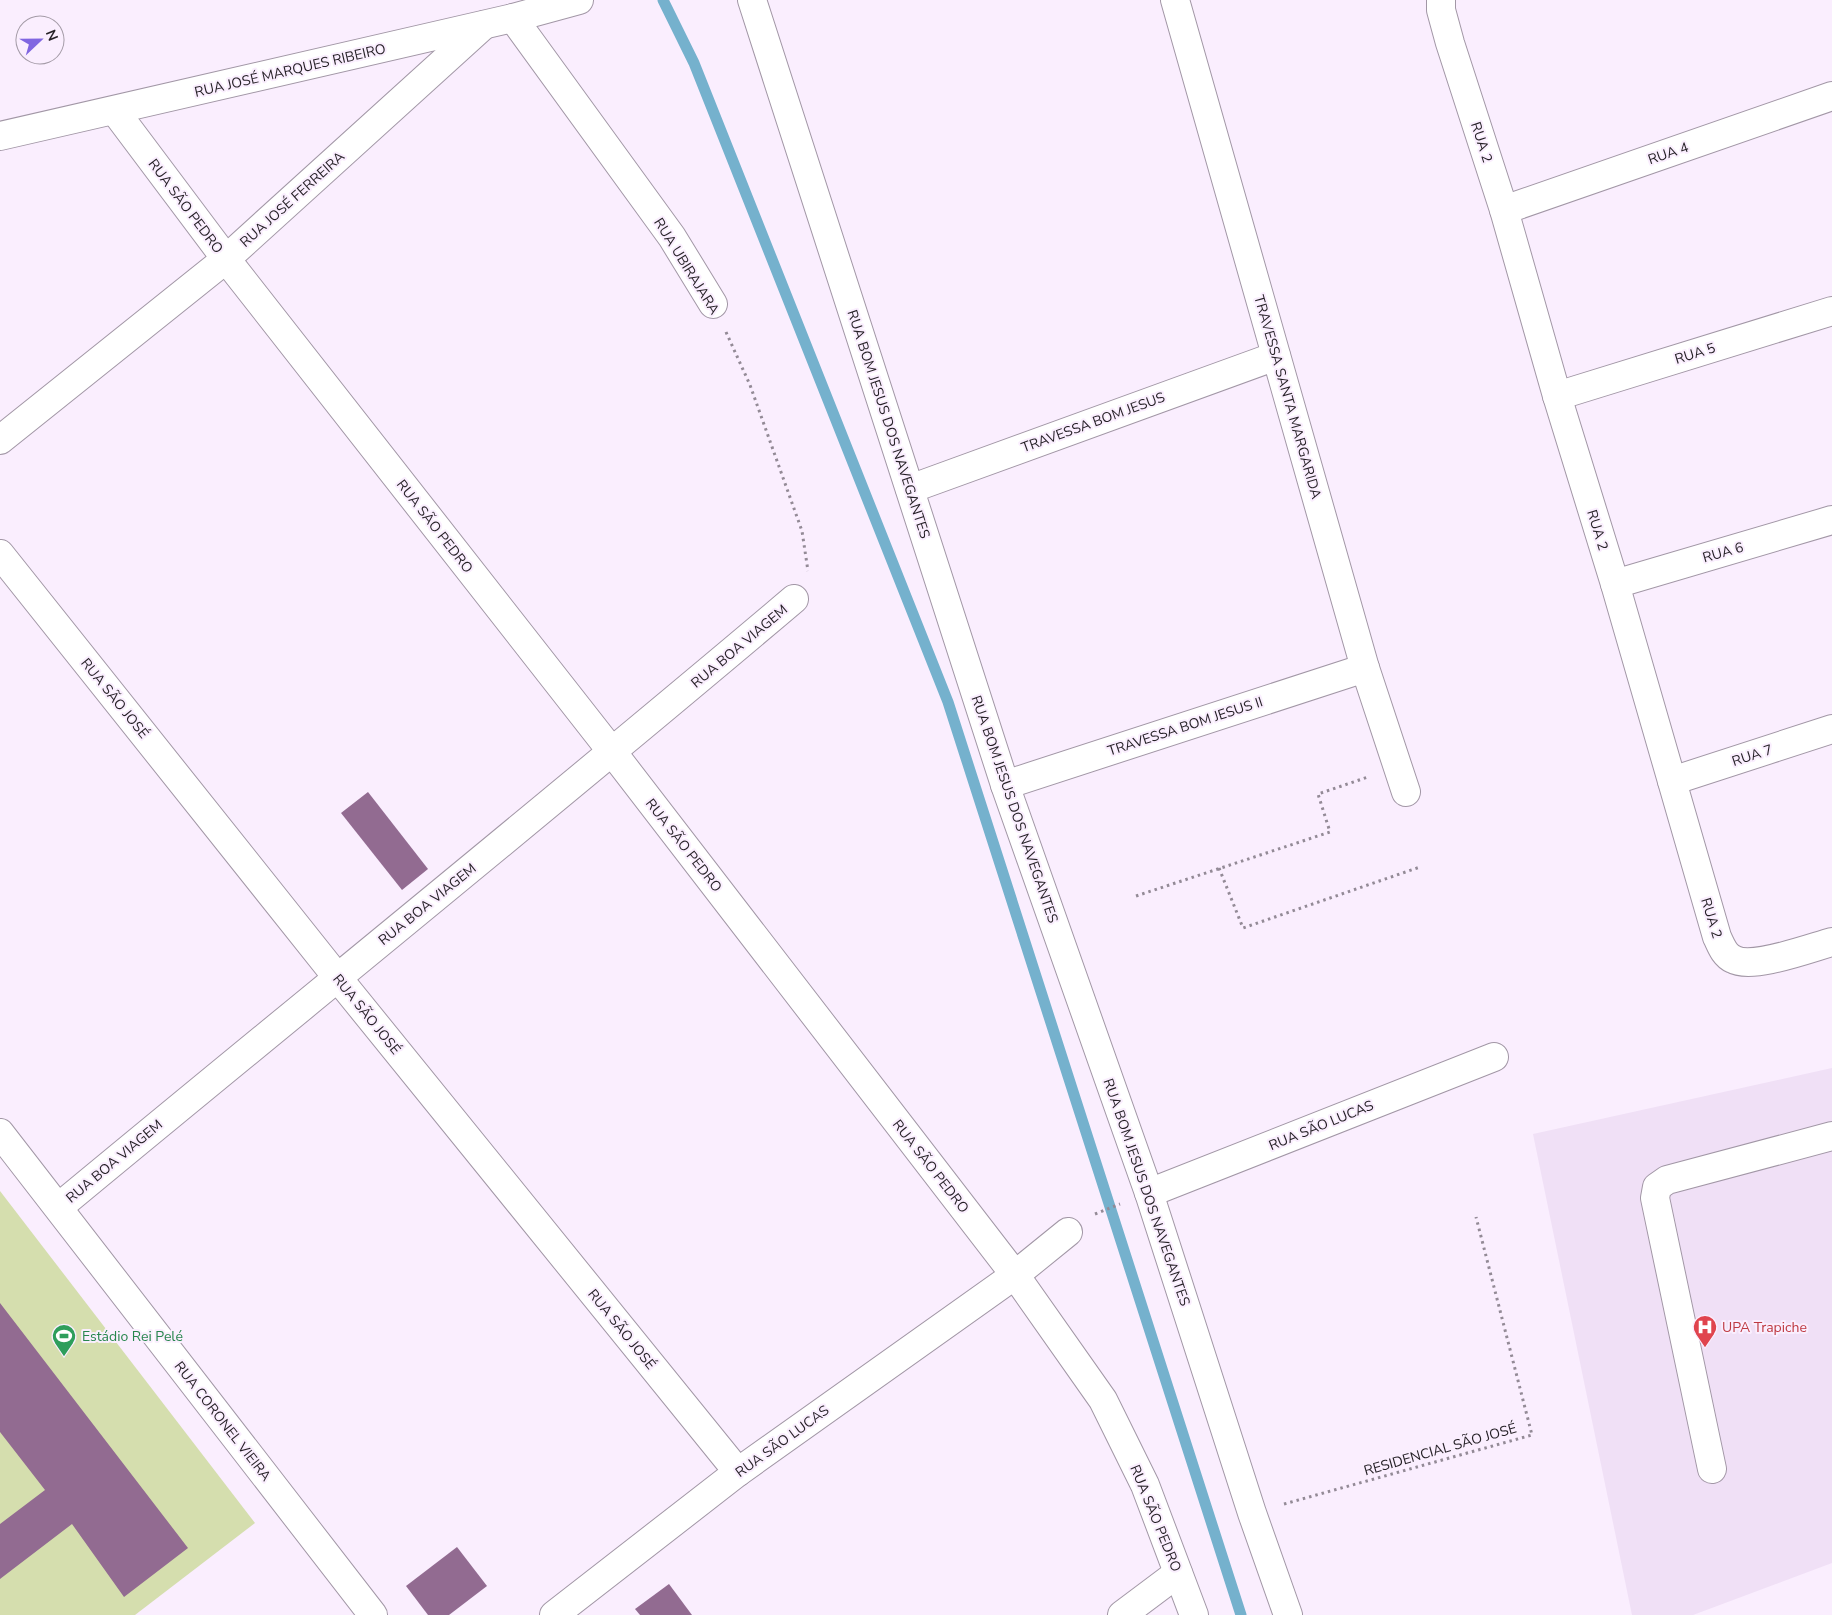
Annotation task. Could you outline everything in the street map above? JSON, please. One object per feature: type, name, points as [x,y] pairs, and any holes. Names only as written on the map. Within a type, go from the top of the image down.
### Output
[{"type":"street","name":"RUA JOSÉ MARQUES RIBEIRO","points":[[0,136],[484,25],[579,0]]},
{"type":"street","name":"RUA BOM JESUS DOS NAVEGANTES","points":[[752,0],[1006,785],[1149,1193],[1252,1513],[1288,1615]]},
{"type":"street","name":"TRAVESSA SANTA MARGARIDA","points":[[1175,0],[1366,668],[1402,780]]},
{"type":"street","name":"RUA 2","points":[[1441,0],[1441,10],[1450,43],[1504,210],[1717,937],[1725,952],[1733,960],[1751,964],[1831,942]]},
{"type":"street","name":"RUA UBIRAJARA","points":[[513,18],[672,237],[713,304]]},
{"type":"street","name":"RUA JOSÉ FERREIRA","points":[[0,440],[226,259],[484,25]]},
{"type":"street","name":"RUA 4","points":[[1504,210],[1832,96]]},
{"type":"street","name":"RUA SÃO PEDRO","points":[[115,111],[226,259],[613,752],[1015,1275],[1103,1400],[1145,1485],[1194,1615]]},
{"type":"street","name":"RUA 5","points":[[1557,396],[1832,311]]},
{"type":"street","name":"TRAVESSA BOM JESUS","points":[[910,489],[1276,356]]},
{"type":"street","name":"RUA 6","points":[[1615,584],[1832,520]]},
{"type":"street","name":"RUA SÃO JOSÉ","points":[[0,554],[337,977],[738,1472]]},
{"type":"street","name":"RUA BOA VIAGEM","points":[[58,1207],[613,752],[794,599]]},
{"type":"street","name":"TRAVESSA BOM JESUS II","points":[[1006,785],[1366,668]]},
{"type":"street","name":"RUA 7","points":[[1672,781],[1832,729]]},
{"type":"street","name":"RUA SÃO LUCAS","points":[[1149,1193],[1494,1057]]},
{"type":"street","name":"RUA CORONEL VIEIRA","points":[[0,1133],[373,1615]]},
{"type":"street","points":[[1712,1469],[1655,1198],[1657,1187],[1666,1180],[1832,1136]]},
{"type":"street","name":"RUA SÃO LUCAS","points":[[554,1615],[738,1472],[1015,1275],[1068,1232]]},
{"type":"street","points":[[1122,1615],[1178,1573]]},
{"type":"path","name":"RUA UBIRAJARA","points":[[713,304],[750,385],[802,531],[808,571],[804,588],[794,599]]},
{"type":"path","points":[[1136,896],[1330,832],[1318,794],[1402,780]]},
{"type":"path","points":[[1219,868],[1243,928],[1420,868]]},
{"type":"path","points":[[1092,1216],[1123,1203]]},
{"type":"path","name":"RESIDENCIAL SÃO JOSÉ","points":[[1252,1513],[1532,1435],[1476,1217]]},
{"type":"shaded area","name":"UPA Trapiche","points":[[1832,1068],[1832,1563],[1693,1615],[1632,1615],[1533,1134]]},
{"type":"green space","name":"Estádio Rei Pelé","points":[[0,1191],[255,1523],[135,1615],[0,1615]]},
{"type":"building","points":[[368,792],[428,869],[402,890],[341,813]]},
{"type":"building","points":[[0,1303],[188,1548],[124,1597],[72,1524],[0,1579],[0,1524],[45,1490],[0,1432]]},
{"type":"building","points":[[457,1547],[487,1586],[449,1615],[428,1615],[406,1586]]},
{"type":"building","points":[[669,1584],[692,1615],[640,1615],[635,1609]]},
{"type":"waterway","points":[[663,0],[694,63],[948,702],[1241,1615]]},
{"type":"place","name":"UPA Trapiche","points":[[1705,1348]]},
{"type":"place","name":"Estádio Rei Pelé","points":[[64,1357]]}]
